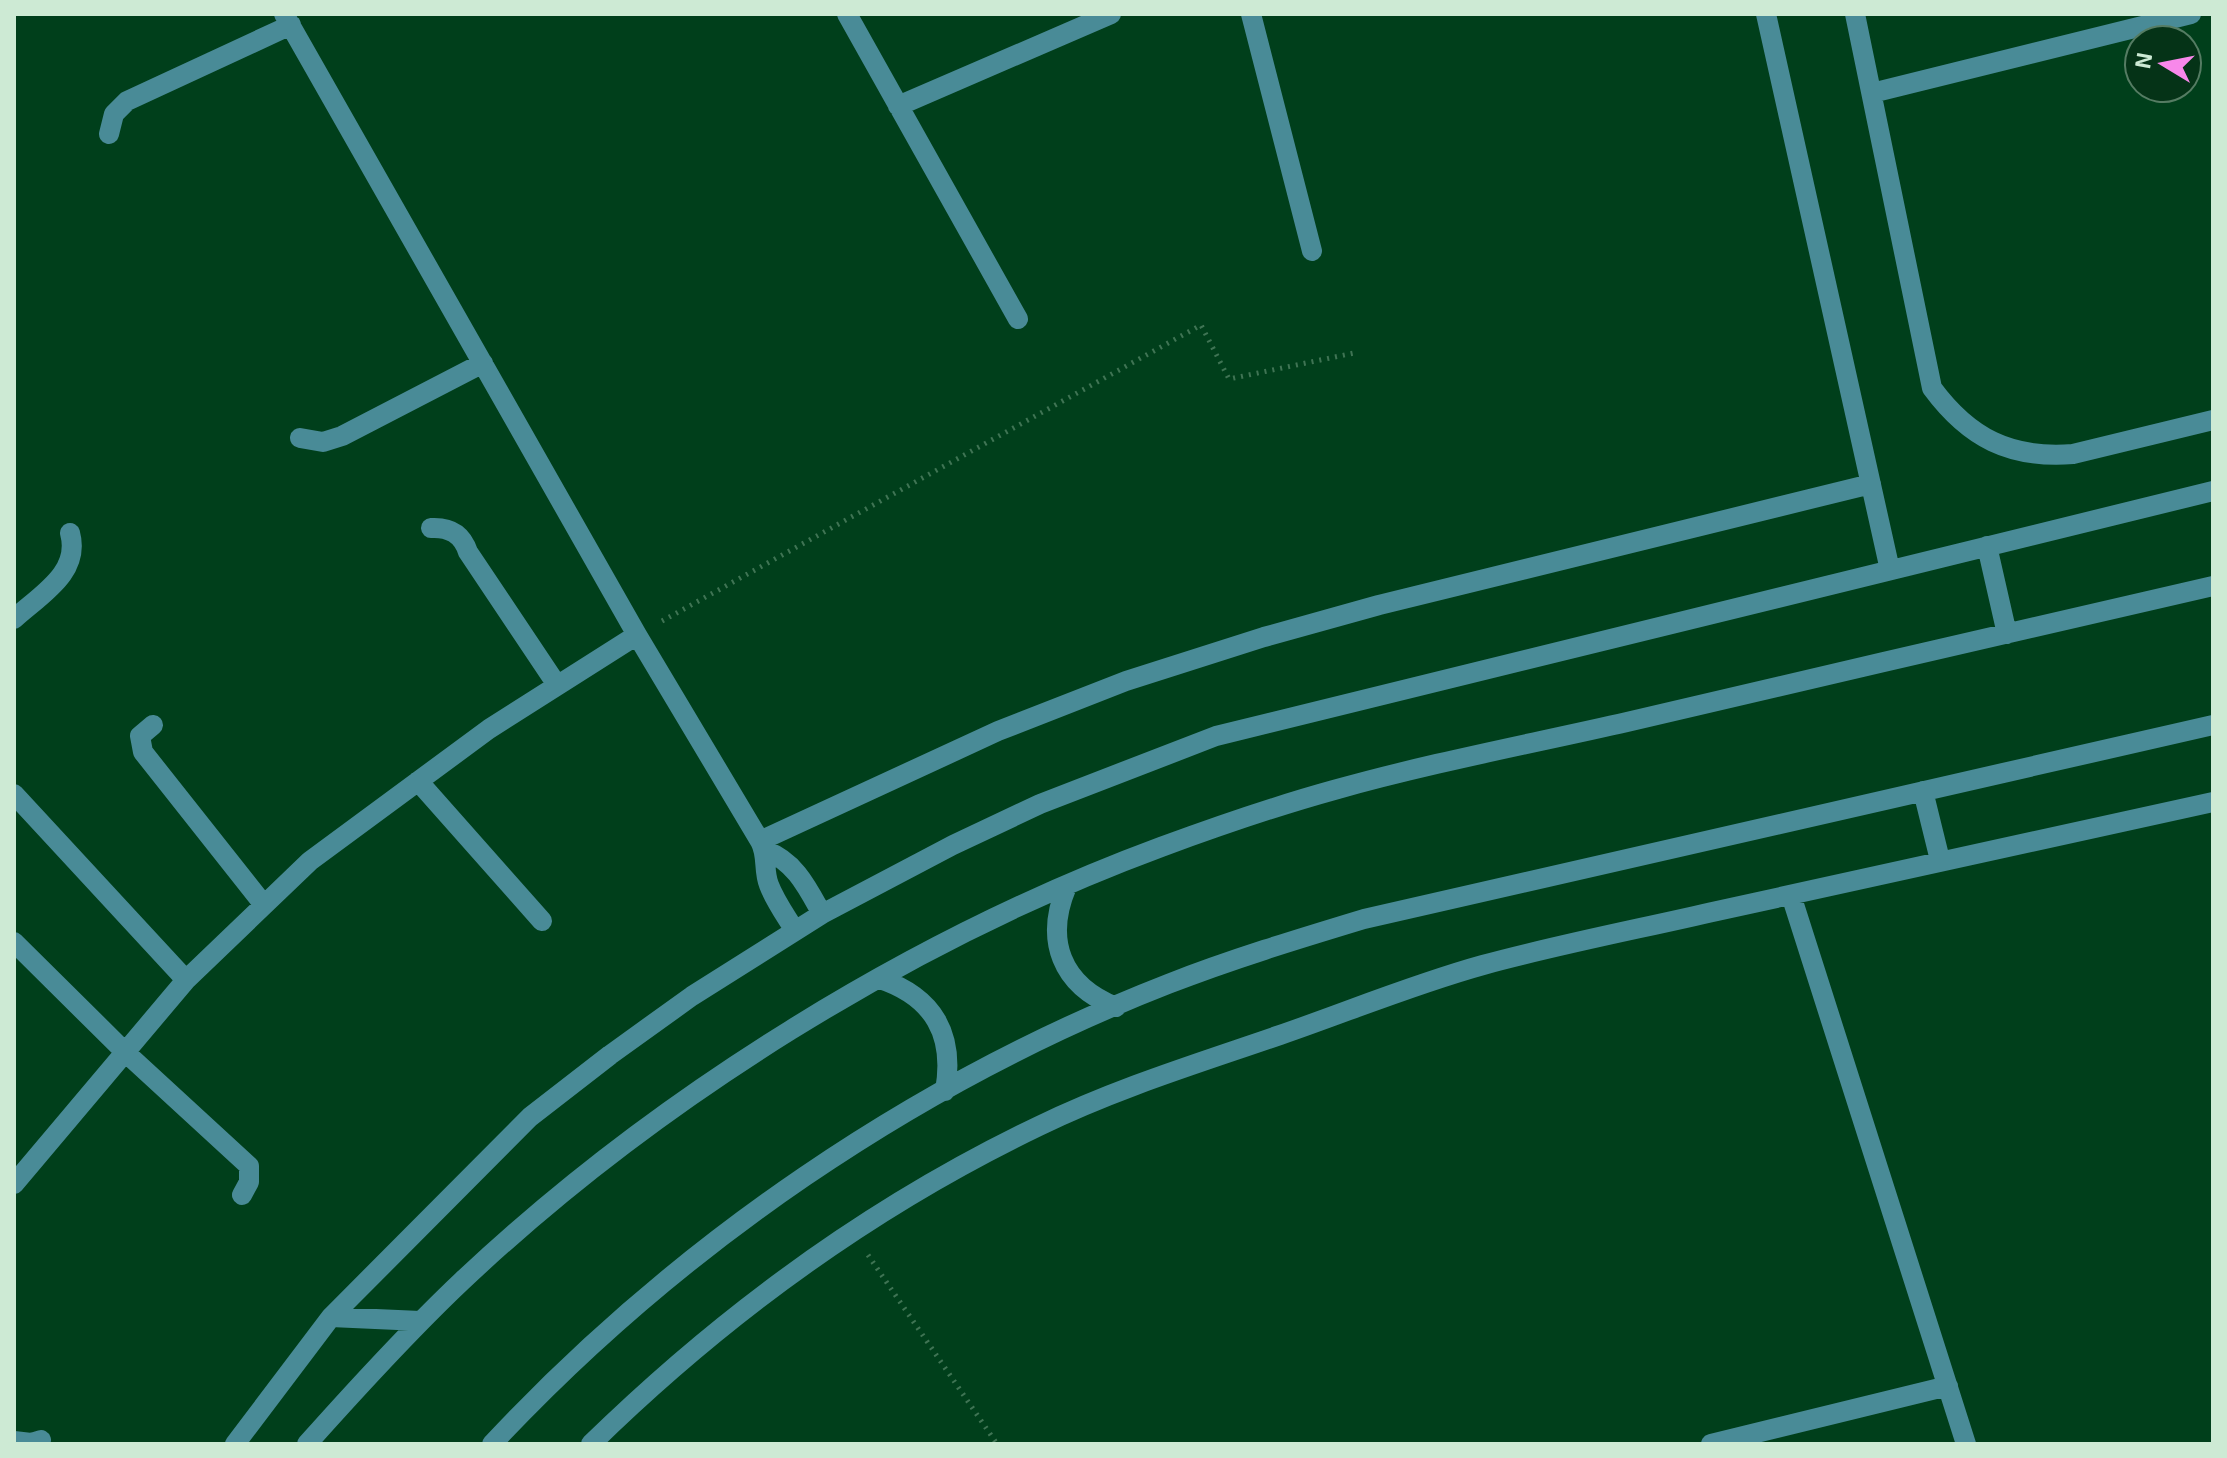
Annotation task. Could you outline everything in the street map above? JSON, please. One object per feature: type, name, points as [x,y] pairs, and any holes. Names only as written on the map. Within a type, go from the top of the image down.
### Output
[{"type":"street","points":[[847,14],[1018,319]]},
{"type":"street","points":[[898,106],[1111,14]]},
{"type":"street","points":[[1251,14],[1312,251]]},
{"type":"street","points":[[1766,14],[1890,570]]},
{"type":"street","points":[[1855,14],[1932,388],[1956,417],[1986,440],[2010,449],[2052,456],[2073,454],[2213,420]]},
{"type":"street","points":[[1872,93],[2191,14]]},
{"type":"street","points":[[109,134],[114,114],[127,101],[288,20],[637,635],[763,846],[769,885],[795,931]]},
{"type":"street","points":[[300,438],[323,442],[342,436],[483,363]]},
{"type":"street","points":[[763,846],[998,731],[1126,681],[1264,637],[1379,605],[1871,484]]},
{"type":"street","points":[[235,1444],[331,1317],[530,1117],[692,996],[822,914],[953,845],[1040,804],[1216,736],[2213,491]]},
{"type":"street","points":[[431,528],[442,528],[459,537],[557,685]]},
{"type":"street","points":[[14,619],[65,572],[72,557],[70,533]]},
{"type":"street","points":[[1987,546],[2007,634]]},
{"type":"street","points":[[307,1444],[420,1321],[565,1191],[669,1111],[778,1038],[980,925],[1155,849],[1336,789],[2213,586]]},
{"type":"street","points":[[14,1184],[186,980],[310,861],[489,729],[637,635]]},
{"type":"street","points":[[153,725],[140,736],[143,752],[264,905]]},
{"type":"street","points":[[492,1444],[583,1353],[652,1292],[799,1180],[945,1091],[1071,1026],[1166,985],[1264,949],[1364,919],[2213,725]]},
{"type":"street","points":[[418,781],[542,921]]},
{"type":"street","points":[[1923,791],[1940,860]]},
{"type":"street","points":[[14,794],[186,980]]},
{"type":"street","points":[[591,1444],[752,1301],[851,1231],[964,1164],[1116,1091],[1480,966],[1940,860],[2208,805]]},
{"type":"street","points":[[763,846],[793,867],[822,914]]},
{"type":"street","points":[[1067,886],[1056,921],[1062,959],[1083,989],[1116,1007]]},
{"type":"street","points":[[1791,895],[1966,1444]]},
{"type":"street","points":[[14,942],[125,1052],[249,1166],[249,1182],[242,1195]]},
{"type":"street","points":[[880,979],[916,995],[940,1026],[948,1047],[949,1069],[945,1091]]},
{"type":"street","points":[[331,1317],[420,1321]]},
{"type":"street","points":[[1711,1444],[1948,1386]]},
{"type":"street","points":[[14,1441],[31,1443],[41,1440]]},
{"type":"path","points":[[637,635],[1201,325],[1229,379],[1354,353]]},
{"type":"path","points":[[851,1231],[997,1444]]}]
